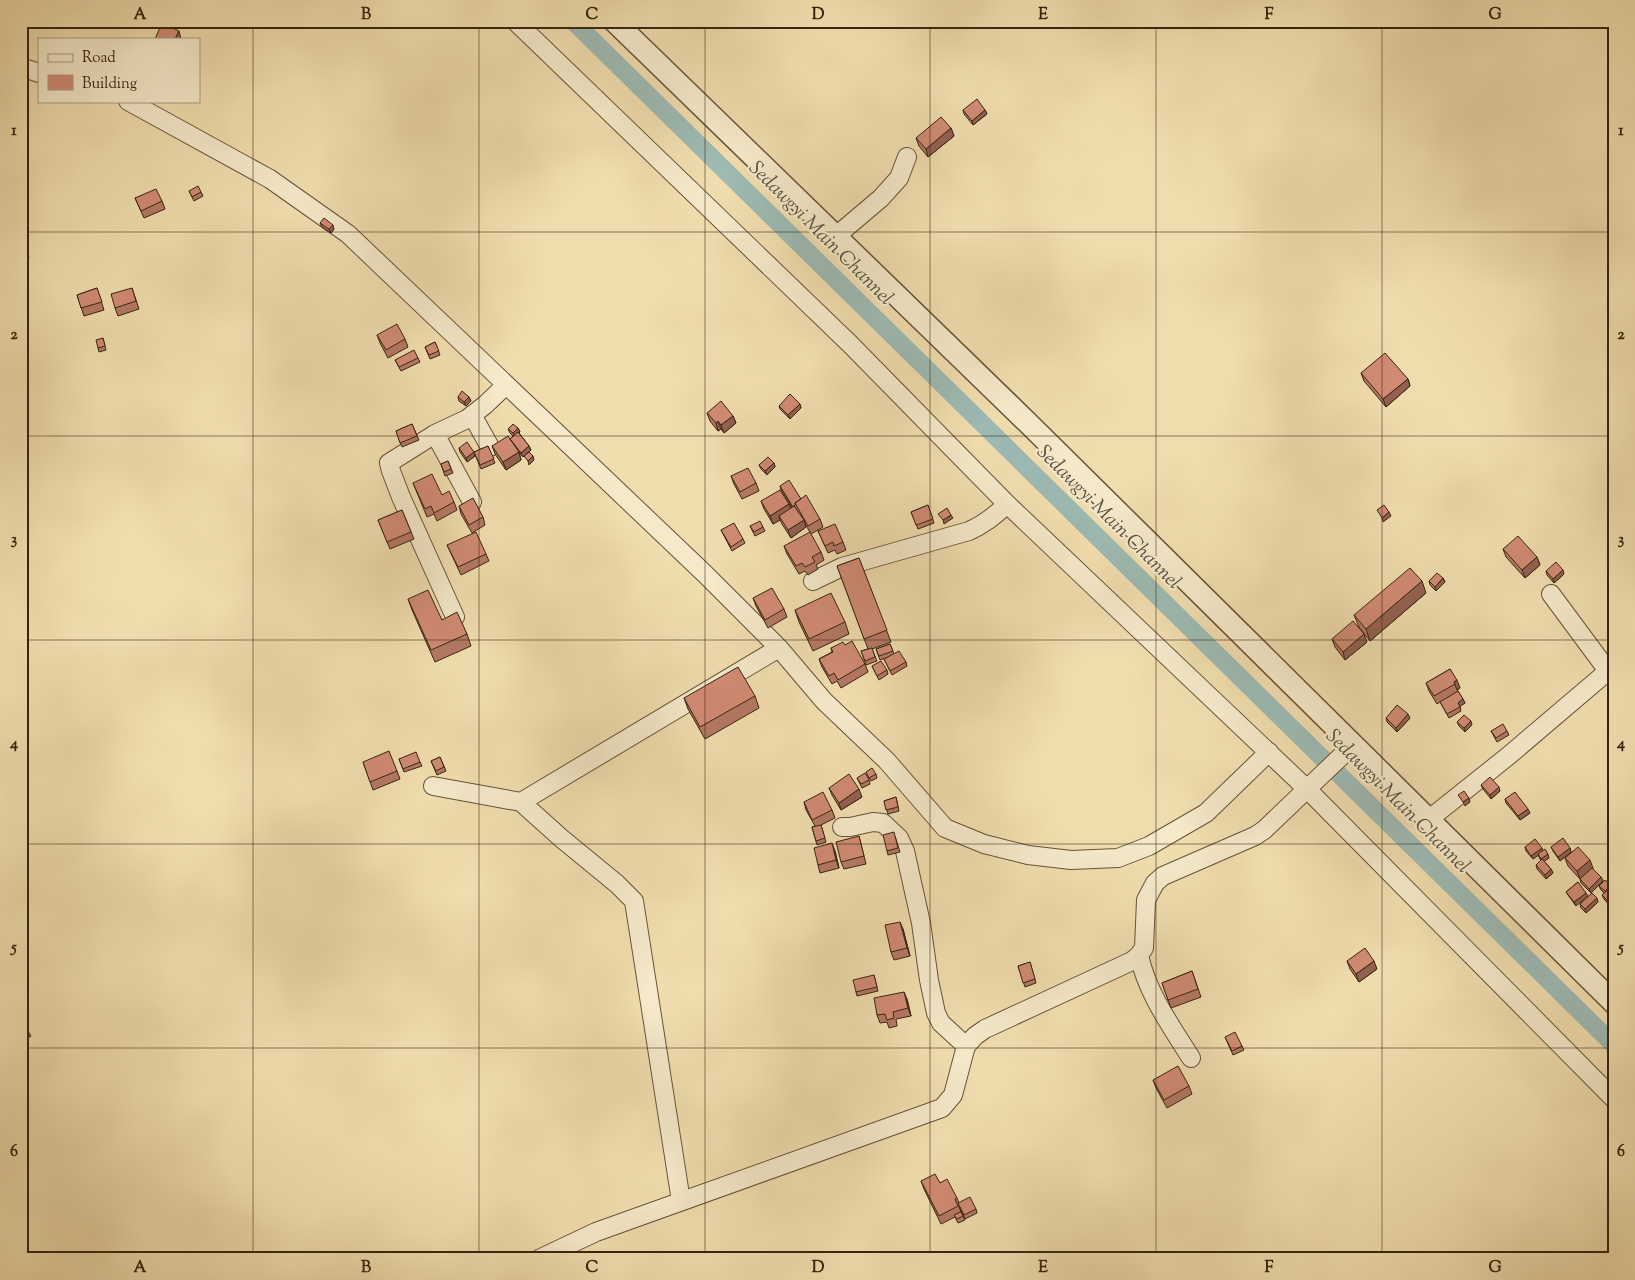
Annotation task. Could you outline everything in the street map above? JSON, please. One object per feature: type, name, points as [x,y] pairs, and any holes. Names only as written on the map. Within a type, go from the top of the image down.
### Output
[{"type":"street","points":[[516,21],[850,344],[1007,504],[1269,752],[1311,786],[1614,1099]]},
{"type":"street","points":[[614,21],[1028,423],[1350,748],[1428,820],[1614,1003]]},
{"type":"street","points":[[21,67],[38,73]]},
{"type":"street","points":[[130,102],[270,178],[348,234],[705,574],[779,648],[824,701],[887,760],[945,828],[984,844],[1028,855],[1071,860],[1118,858],[1149,846],[1206,813],[1269,752]]},
{"type":"street","points":[[835,237],[881,198],[898,178],[907,157]]},
{"type":"street","points":[[455,618],[401,497],[389,463],[435,434],[472,415],[506,385]]},
{"type":"street","points":[[472,415],[490,447]]},
{"type":"street","points":[[435,434],[472,502]]},
{"type":"street","points":[[813,581],[842,567],[982,525],[1007,504]]},
{"type":"street","points":[[1428,820],[1507,757],[1611,668],[1551,594]]},
{"type":"street","points":[[521,802],[779,648]]},
{"type":"street","points":[[539,1259],[596,1232],[942,1108],[953,1095],[966,1046],[975,1036],[985,1029],[1139,955],[1144,948],[1146,900],[1154,883],[1163,876],[1255,836],[1264,830],[1350,748]]},
{"type":"street","points":[[433,786],[521,802],[617,884],[634,901],[681,1201]]},
{"type":"street","points":[[842,827],[873,822],[882,823],[899,838],[905,852],[921,924],[936,1013],[941,1023],[966,1046]]},
{"type":"street","points":[[1139,955],[1142,972],[1150,989],[1191,1058]]},
{"type":"building","points":[[162,23],[179,31],[176,38],[155,38]]},
{"type":"building","points":[[977,99],[985,110],[972,121],[963,110]]},
{"type":"building","points":[[941,117],[951,128],[926,149],[916,138]]},
{"type":"building","points":[[198,186],[201,192],[192,197],[189,191]]},
{"type":"building","points":[[156,189],[162,201],[141,211],[135,198]]},
{"type":"building","points":[[324,218],[333,225],[329,229],[320,223]]},
{"type":"building","points":[[21,241],[27,253],[21,256]]},
{"type":"building","points":[[97,288],[102,302],[81,308],[77,295]]},
{"type":"building","points":[[132,288],[136,301],[115,308],[111,294]]},
{"type":"building","points":[[397,324],[405,339],[386,350],[377,335]]},
{"type":"building","points":[[103,338],[105,346],[98,348],[96,340]]},
{"type":"building","points":[[435,342],[439,351],[429,355],[425,347]]},
{"type":"building","points":[[414,350],[418,358],[399,367],[395,360]]},
{"type":"building","points":[[1385,353],[1408,379],[1383,399],[1361,373]]},
{"type":"building","points":[[462,391],[469,397],[464,402],[458,397]]},
{"type":"building","points":[[790,394],[800,404],[788,415],[779,406]]},
{"type":"building","points":[[721,401],[733,416],[721,425],[718,421],[716,423],[707,413]]},
{"type":"building","points":[[412,424],[417,436],[400,443],[396,431]]},
{"type":"building","points":[[513,424],[518,428],[513,433],[508,429]]},
{"type":"building","points":[[518,432],[529,446],[521,453],[510,439]]},
{"type":"building","points":[[508,436],[519,452],[503,462],[492,446]]},
{"type":"building","points":[[467,442],[474,452],[466,458],[459,448]]},
{"type":"building","points":[[488,446],[494,459],[480,465],[474,452]]},
{"type":"building","points":[[529,452],[533,456],[528,461],[524,456]]},
{"type":"building","points":[[768,457],[774,463],[765,471],[759,465]]},
{"type":"building","points":[[448,461],[451,469],[444,472],[441,464]]},
{"type":"building","points":[[748,468],[756,483],[740,492],[731,476]]},
{"type":"building","points":[[432,474],[442,495],[449,491],[454,502],[434,513],[431,506],[425,509],[413,483]]},
{"type":"building","points":[[789,480],[801,499],[793,507],[780,486]]},
{"type":"building","points":[[780,490],[789,504],[770,516],[761,501]]},
{"type":"building","points":[[806,495],[820,519],[808,526],[795,503]]},
{"type":"building","points":[[473,498],[483,517],[469,525],[459,506]]},
{"type":"building","points":[[928,505],[933,519],[916,525],[911,512]]},
{"type":"building","points":[[1384,505],[1389,512],[1382,518],[1377,510]]},
{"type":"building","points":[[794,506],[804,520],[788,530],[779,516]]},
{"type":"building","points":[[947,508],[951,515],[943,520],[938,514]]},
{"type":"building","points":[[402,510],[411,532],[387,542],[378,520]]},
{"type":"building","points":[[760,521],[763,527],[754,532],[750,526]]},
{"type":"building","points":[[734,523],[743,539],[731,547],[721,530]]},
{"type":"building","points":[[835,524],[843,542],[834,546],[833,542],[825,546],[818,531]]},
{"type":"building","points":[[476,532],[486,554],[458,567],[447,545]]},
{"type":"building","points":[[810,532],[821,552],[812,557],[815,562],[805,567],[802,563],[796,566],[784,546]]},
{"type":"building","points":[[1518,536],[1537,557],[1522,570],[1503,549]]},
{"type":"building","points":[[859,558],[887,630],[864,639],[837,566]]},
{"type":"building","points":[[1556,562],[1563,570],[1553,579],[1546,571]]},
{"type":"building","points":[[1410,568],[1422,581],[1366,629],[1354,615]]},
{"type":"building","points":[[1437,573],[1443,578],[1435,587],[1429,581]]},
{"type":"building","points":[[772,588],[784,609],[765,620],[753,598]]},
{"type":"building","points":[[428,590],[442,620],[457,612],[467,634],[431,650],[408,599]]},
{"type":"building","points":[[831,593],[845,622],[809,639],[795,610]]},
{"type":"building","points":[[1353,621],[1364,634],[1343,652],[1332,639]]},
{"type":"building","points":[[852,641],[865,664],[838,680],[834,673],[829,676],[819,659],[833,652],[831,648],[843,642],[845,645]]},
{"type":"building","points":[[890,644],[893,651],[879,656],[876,649]]},
{"type":"building","points":[[872,648],[875,657],[865,661],[861,651]]},
{"type":"building","points":[[899,651],[906,662],[890,671],[884,659]]},
{"type":"building","points":[[881,661],[887,670],[877,676],[872,666]]},
{"type":"building","points":[[738,667],[755,696],[700,727],[684,698]]},
{"type":"building","points":[[1450,669],[1457,680],[1454,682],[1455,684],[1434,696],[1426,683]]},
{"type":"building","points":[[1458,691],[1463,699],[1458,703],[1460,707],[1447,714],[1440,702]]},
{"type":"building","points":[[1397,705],[1408,714],[1396,728],[1386,718]]},
{"type":"building","points":[[1464,715],[1471,721],[1464,728],[1457,722]]},
{"type":"building","points":[[1503,724],[1507,731],[1496,738],[1491,731]]},
{"type":"building","points":[[389,751],[397,771],[370,782],[363,762]]},
{"type":"building","points":[[416,752],[420,762],[403,769],[399,759]]},
{"type":"building","points":[[440,757],[444,767],[436,771],[431,761]]},
{"type":"building","points":[[872,768],[876,774],[869,778],[866,772]]},
{"type":"building","points":[[865,773],[869,780],[861,784],[857,778]]},
{"type":"building","points":[[849,774],[859,789],[839,803],[829,788]]},
{"type":"building","points":[[1490,777],[1499,787],[1490,795],[1481,785]]},
{"type":"building","points":[[1464,791],[1469,798],[1463,802],[1458,795]]},
{"type":"building","points":[[823,792],[832,810],[812,820],[804,802]]},
{"type":"building","points":[[1515,792],[1528,809],[1518,816],[1505,799]]},
{"type":"building","points":[[896,797],[898,807],[886,810],[884,801]]},
{"type":"building","points":[[821,825],[825,838],[816,841],[812,827]]},
{"type":"building","points":[[894,832],[898,848],[887,851],[883,835]]},
{"type":"building","points":[[859,836],[864,856],[841,862],[836,842]]},
{"type":"building","points":[[1563,838],[1570,848],[1558,857],[1551,847]]},
{"type":"building","points":[[1535,839],[1542,848],[1531,856],[1525,847]]},
{"type":"building","points":[[832,843],[836,860],[818,865],[814,848]]},
{"type":"building","points":[[1578,847],[1590,860],[1577,871],[1565,858]]},
{"type":"building","points":[[1545,849],[1548,854],[1541,859],[1538,854]]},
{"type":"building","points":[[1542,859],[1551,869],[1545,875],[1536,865]]},
{"type":"building","points":[[1592,868],[1601,877],[1589,889],[1580,879]]},
{"type":"building","points":[[1605,880],[1611,885],[1605,891],[1599,886]]},
{"type":"building","points":[[1578,882],[1586,893],[1574,902],[1566,892]]},
{"type":"building","points":[[1611,887],[1614,890],[1614,897],[1609,902],[1602,895]]},
{"type":"building","points":[[1592,893],[1597,898],[1585,909],[1580,904]]},
{"type":"building","points":[[900,922],[907,948],[891,952],[885,925]]},
{"type":"building","points":[[1365,948],[1374,961],[1356,974],[1347,961]]},
{"type":"building","points":[[1030,962],[1035,979],[1023,983],[1018,966]]},
{"type":"building","points":[[1192,971],[1198,989],[1168,1000],[1162,983]]},
{"type":"building","points":[[874,975],[877,987],[856,992],[853,980]]},
{"type":"building","points":[[904,992],[908,1008],[893,1012],[894,1018],[887,1020],[885,1014],[877,1015],[874,998]]},
{"type":"building","points":[[22,1020],[29,1033],[24,1035],[21,1030]]},
{"type":"building","points":[[1235,1032],[1242,1046],[1232,1051],[1225,1037]]},
{"type":"building","points":[[1178,1066],[1189,1086],[1164,1100],[1153,1080]]},
{"type":"building","points":[[935,1174],[940,1183],[947,1179],[957,1198],[955,1199],[958,1206],[939,1216],[921,1181]]},
{"type":"building","points":[[970,1197],[976,1209],[964,1215],[958,1203]]},
{"type":"building","points":[[961,1212],[963,1216],[957,1219],[954,1215]]},
{"type":"waterway","name":"Sedawgyi Main Channel","points":[[573,21],[1614,1045]]}]
